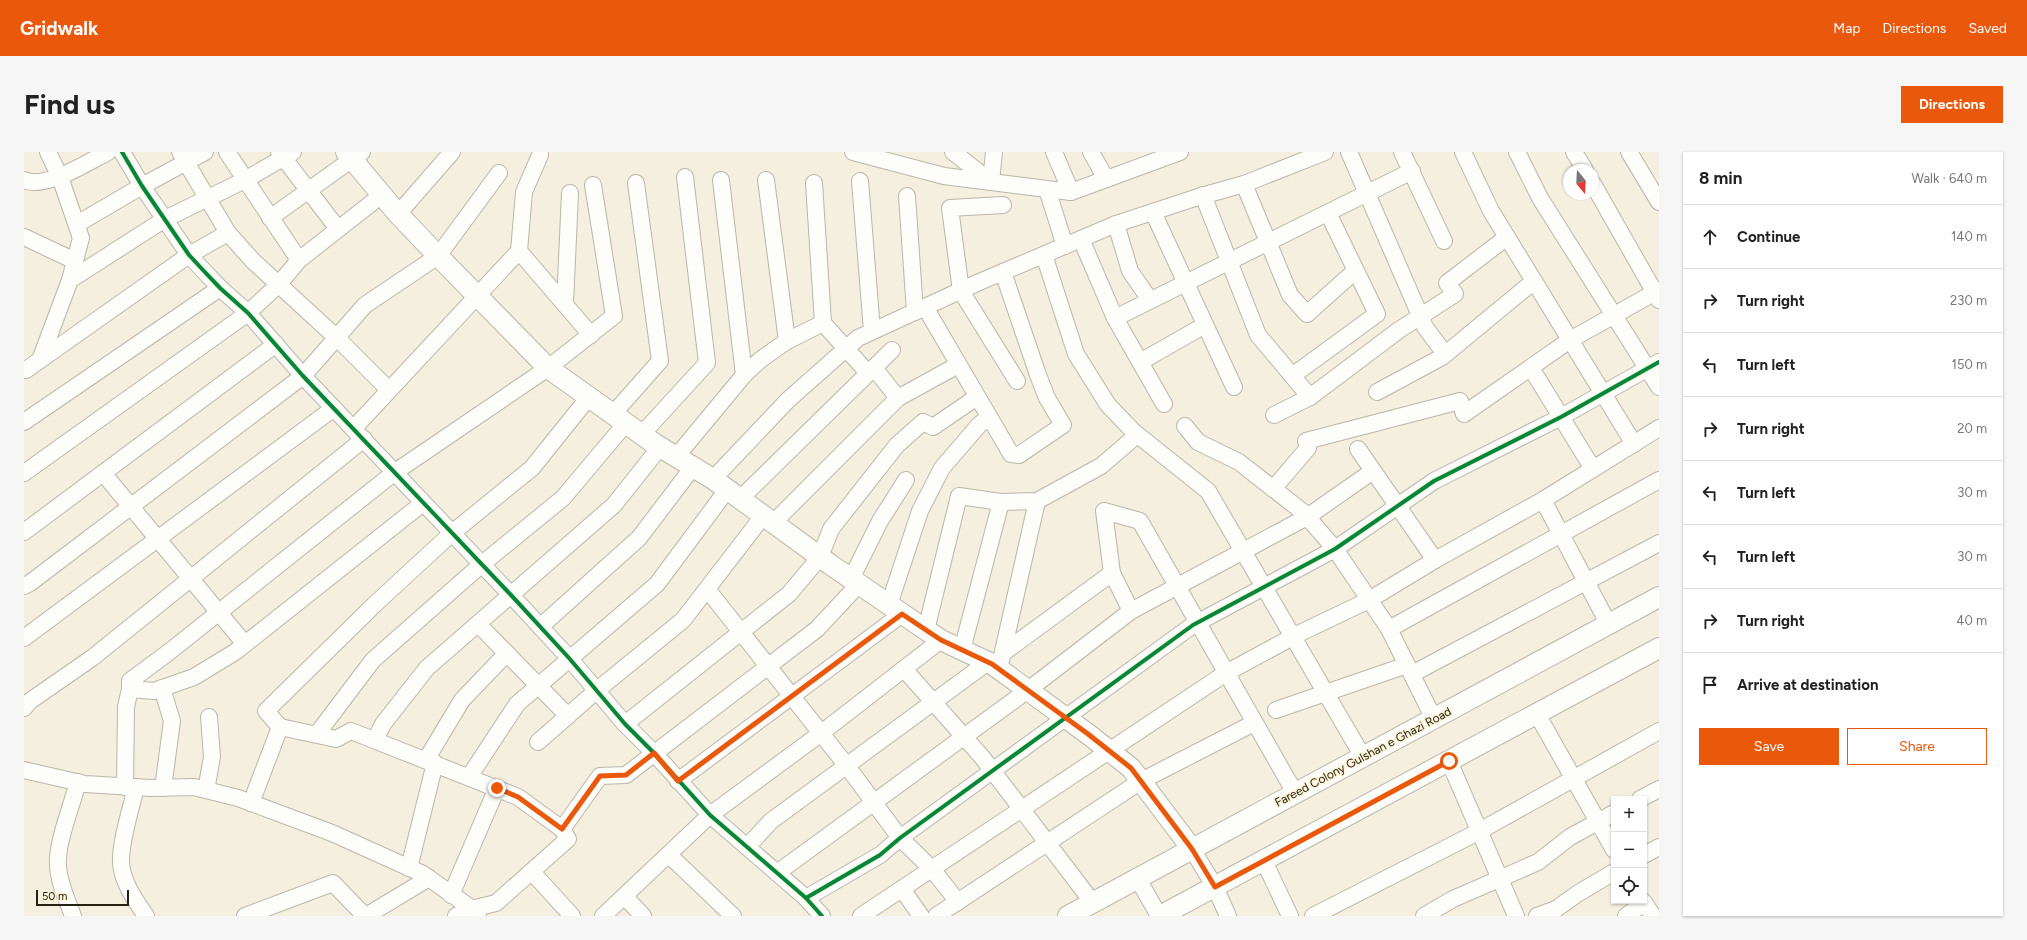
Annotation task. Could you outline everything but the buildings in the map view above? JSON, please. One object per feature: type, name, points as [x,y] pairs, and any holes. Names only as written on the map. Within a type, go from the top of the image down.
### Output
[{"type":"main road","points":[[354,155],[398,214],[548,368],[668,452],[727,490],[820,557],[934,635],[962,650],[997,661],[1028,690],[1110,750],[1131,768],[1192,849]]},
{"type":"main road","name":"Fareed Colony Gulshan e Ghazi Road","points":[[1068,916],[1659,598]]},
{"type":"main road","points":[[1160,916],[1659,648]]},
{"type":"street","points":[[40,360],[70,280],[82,238],[60,177],[48,152]]},
{"type":"street","points":[[24,180],[30,182],[60,177],[108,152]]},
{"type":"street","points":[[122,152],[142,186],[189,255],[220,288],[248,313],[304,376],[511,595],[569,658],[624,724],[654,753],[710,815],[806,898],[822,916]]},
{"type":"street","points":[[77,224],[142,186],[183,157],[205,152]]},
{"type":"street","points":[[227,152],[299,260]]},
{"type":"street","points":[[398,214],[452,152]]},
{"type":"street","points":[[853,152],[944,176],[1071,192],[1180,152]]},
{"type":"street","points":[[953,152],[991,182]]},
{"type":"street","points":[[991,182],[994,152]]},
{"type":"street","points":[[1054,152],[1071,192]]},
{"type":"street","points":[[1091,152],[1106,179]]},
{"type":"street","points":[[469,777],[517,704],[657,584],[727,490],[788,400],[858,338],[1003,272],[1116,224],[1203,195],[1244,184],[1325,152]]},
{"type":"street","points":[[1348,152],[1425,327],[1444,354]]},
{"type":"street","points":[[1402,152],[1444,241]]},
{"type":"street","points":[[1463,152],[1491,211],[1634,444]]},
{"type":"street","points":[[1517,152],[1540,198],[1614,316],[1653,365],[1659,387]]},
{"type":"street","points":[[1574,152],[1581,164]]},
{"type":"street","points":[[1629,152],[1659,202]]},
{"type":"street","points":[[70,280],[165,219],[245,180],[285,154],[309,191],[338,229]]},
{"type":"street","points":[[270,218],[309,191],[354,155]]},
{"type":"street","points":[[24,708],[30,701],[92,658],[191,578],[359,434],[388,389],[519,251],[524,192],[540,155]]},
{"type":"street","points":[[183,157],[228,233],[253,261],[337,338],[388,389]]},
{"type":"street","points":[[1115,318],[1412,171]]},
{"type":"street","points":[[24,586],[304,376],[365,305],[438,256],[499,173]]},
{"type":"street","points":[[317,734],[373,660],[482,564],[563,498],[627,424],[707,363],[685,177]]},
{"type":"street","points":[[721,180],[744,375]]},
{"type":"street","points":[[766,180],[788,341]]},
{"type":"street","points":[[860,181],[872,332]]},
{"type":"street","points":[[627,424],[660,360],[636,183]]},
{"type":"street","points":[[814,183],[823,323],[846,348],[871,370],[898,398]]},
{"type":"street","points":[[1244,184],[1290,295],[1307,314],[1355,271]]},
{"type":"street","points":[[146,916],[133,895],[121,864],[130,787],[126,707],[130,689],[130,681],[169,652],[395,472],[548,368],[614,316],[593,185]]},
{"type":"street","points":[[1047,189],[1065,246]]},
{"type":"street","points":[[565,303],[570,193]]},
{"type":"street","points":[[24,473],[248,313],[279,284],[299,260],[383,194]]},
{"type":"street","points":[[1272,489],[1308,448],[1306,441],[1460,401],[1464,414],[1570,340],[1658,294],[1599,194]]},
{"type":"street","points":[[1203,195],[1258,335],[1310,397]]},
{"type":"street","points":[[907,196],[920,310],[958,365],[1011,454],[1019,455],[1063,424],[1047,398],[1003,272]]},
{"type":"street","points":[[1003,205],[950,208],[961,291],[1017,380]]},
{"type":"street","points":[[1153,212],[1234,387]]},
{"type":"street","points":[[1292,376],[1377,314],[1328,213]]},
{"type":"street","points":[[1116,224],[1130,271],[1150,300]]},
{"type":"street","points":[[24,370],[189,255],[228,233]]},
{"type":"street","points":[[24,237],[75,261]]},
{"type":"street","points":[[1274,415],[1310,397],[1399,330],[1455,294],[1447,283],[1507,237]]},
{"type":"street","points":[[1081,239],[1115,318],[1164,404]]},
{"type":"street","points":[[519,251],[591,335]]},
{"type":"street","points":[[1044,255],[1076,354],[1108,405],[1137,435],[1208,491],[1324,692],[1363,756]]},
{"type":"street","points":[[1377,392],[1444,354],[1534,280]]},
{"type":"street","points":[[24,422],[220,288]]},
{"type":"street","points":[[375,740],[383,724],[427,668],[479,625],[614,505],[760,360],[788,341],[823,323]]},
{"type":"street","points":[[1140,362],[1205,326]]},
{"type":"street","points":[[24,532],[276,344]]},
{"type":"street","points":[[727,490],[871,370],[892,350]]},
{"type":"street","points":[[538,742],[596,691],[683,620],[707,589],[768,520],[898,398],[958,365]]},
{"type":"street","points":[[806,898],[880,855],[900,838],[993,772],[1197,622],[1335,549],[1434,481],[1561,417],[1653,365]]},
{"type":"street","points":[[1531,368],[1593,469]]},
{"type":"street","points":[[456,916],[477,913],[496,903],[568,839],[562,829],[518,797],[497,788],[351,731],[336,739],[280,727],[266,711],[374,605],[452,533],[532,468],[589,397]]},
{"type":"street","points":[[624,724],[789,594],[820,557],[831,529],[897,445],[923,422],[933,428],[977,397]]},
{"type":"street","points":[[24,638],[334,408]]},
{"type":"street","points":[[678,781],[791,697],[896,609],[920,511],[942,468],[979,425],[989,418]]},
{"type":"street","points":[[1185,426],[1198,442],[1239,462],[1307,517],[1335,549],[1390,629],[1434,719]]},
{"type":"street","points":[[861,916],[1226,673],[1293,637],[1369,600],[1435,560],[1543,500],[1659,428]]},
{"type":"street","points":[[603,916],[625,897],[710,815],[820,734],[904,669],[934,635],[959,496],[1001,502],[1037,501],[1101,466],[1137,435]]},
{"type":"street","points":[[1358,449],[1435,560]]},
{"type":"street","points":[[540,627],[639,538],[693,467]]},
{"type":"street","points":[[777,873],[1028,690],[1131,611],[1176,585],[1307,517],[1373,471]]},
{"type":"street","points":[[102,473],[245,644]]},
{"type":"street","points":[[562,829],[600,776],[626,775],[816,629],[855,581],[880,521],[906,480]]},
{"type":"street","points":[[1390,629],[1659,480]]},
{"type":"street","points":[[1543,500],[1609,624]]},
{"type":"street","points":[[997,661],[1037,501]]},
{"type":"street","points":[[962,650],[1001,502]]},
{"type":"street","points":[[130,689],[154,691],[194,677],[245,644],[423,503]]},
{"type":"street","points":[[1131,611],[1112,573],[1104,511],[1140,521],[1295,793]]},
{"type":"street","points":[[1276,710],[1324,692],[1409,669],[1586,582],[1659,543]]},
{"type":"street","points":[[747,846],[771,821],[933,702],[997,661],[1112,573]]},
{"type":"street","points":[[707,589],[820,734],[847,766],[900,838],[932,868],[958,902]]},
{"type":"street","points":[[479,625],[568,716]]},
{"type":"street","points":[[409,868],[430,762],[462,700],[507,653]]},
{"type":"street","points":[[904,669],[993,772],[1093,902]]},
{"type":"street","points":[[162,688],[172,721],[163,788]]},
{"type":"street","points":[[1537,714],[1611,845]]},
{"type":"street","points":[[206,790],[212,757],[209,716]]},
{"type":"street","points":[[936,916],[1141,781],[1254,723]]},
{"type":"street","points":[[251,803],[280,727]]},
{"type":"street","points":[[1313,916],[1479,832],[1659,731]]},
{"type":"street","points":[[1449,761],[1516,916]]},
{"type":"street","points":[[24,770],[78,782],[130,787],[194,787],[251,803],[332,833],[409,868],[429,878],[477,913]]},
{"type":"street","points":[[73,916],[57,865],[58,851],[78,782]]},
{"type":"street","points":[[451,895],[497,788]]},
{"type":"street","points":[[1646,796],[1659,789]]},
{"type":"street","points":[[1424,916],[1453,899],[1538,862],[1570,837],[1611,815]]},
{"type":"street","points":[[1647,853],[1659,846]]},
{"type":"street","points":[[1192,849],[1215,887],[1228,916]]},
{"type":"street","points":[[669,855],[733,916]]},
{"type":"street","points":[[1264,861],[1290,916]]},
{"type":"street","points":[[532,872],[572,916]]},
{"type":"street","points":[[1537,916],[1556,909],[1611,874]]},
{"type":"street","points":[[246,916],[333,883],[365,916],[429,878]]},
{"type":"street","points":[[1138,879],[1160,916]]},
{"type":"street","points":[[902,889],[921,916]]},
{"type":"street","points":[[625,897],[643,916]]},
{"type":"street","points":[[1626,916],[1649,907]]},
{"type":"cycle path","points":[[122,152],[142,186],[189,255],[220,288],[248,313],[303,376],[511,595],[569,658],[625,724],[654,753],[710,815],[806,898],[822,916]]},
{"type":"cycle path","points":[[806,898],[880,855],[900,838],[1193,625],[1335,549],[1434,481],[1561,417],[1659,362]]},
{"type":"route","points":[[497,788],[518,797],[562,829],[600,776],[626,775],[654,753],[678,781],[902,614],[941,640],[992,664],[1088,734],[1131,768],[1192,849],[1215,887],[1449,761]]}]
